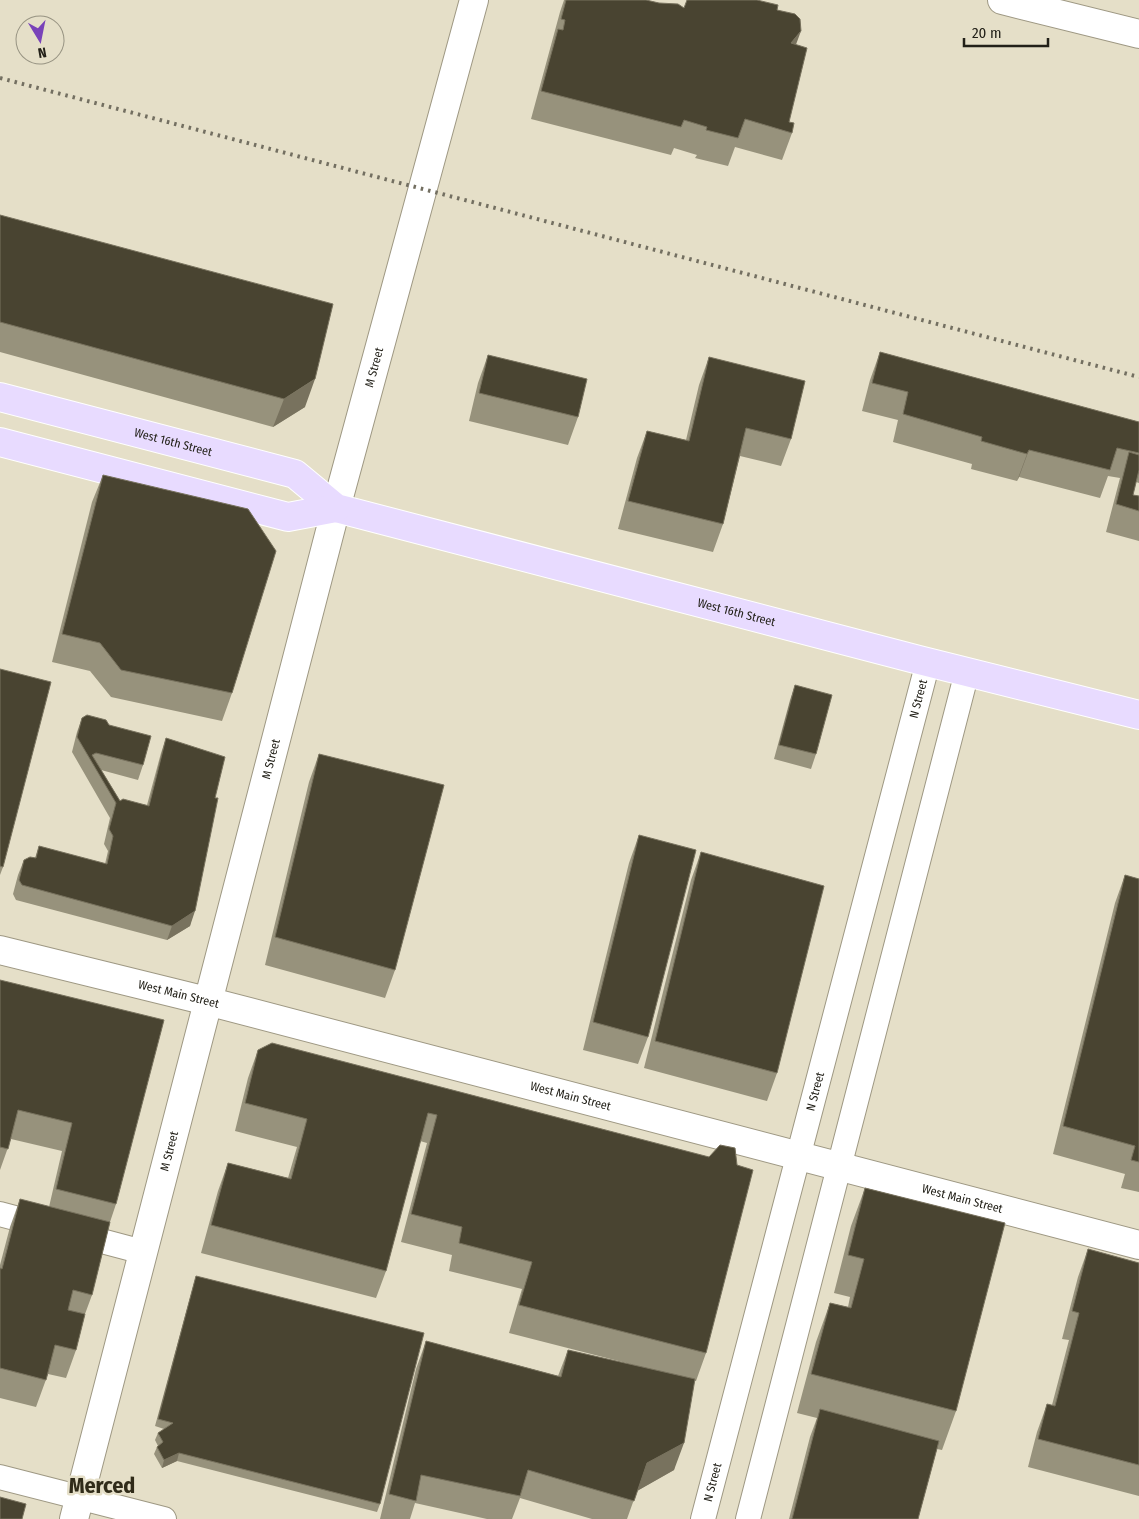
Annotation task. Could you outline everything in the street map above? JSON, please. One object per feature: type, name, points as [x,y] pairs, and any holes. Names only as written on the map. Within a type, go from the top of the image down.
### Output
[{"type":"main road","name":"West 16th Street","points":[[0,397],[295,474],[336,508],[1139,715]]},
{"type":"main road","name":"West 16th Street","points":[[0,442],[288,517],[336,508]]},
{"type":"street","name":"M Street","points":[[77,1508],[336,508],[474,0]]},
{"type":"street","points":[[1002,0],[1139,34]]},
{"type":"street","name":"N Street","points":[[703,1519],[928,662]]},
{"type":"street","points":[[748,1519],[775,1419],[837,1166],[967,672]]},
{"type":"street","name":"West Main Street","points":[[0,950],[208,1001],[1139,1246]]},
{"type":"street","points":[[0,1214],[143,1252]]},
{"type":"street","points":[[0,1477],[77,1508],[164,1519]]},
{"type":"building","points":[[566,0],[646,0],[678,4],[684,8],[687,0],[757,0],[778,5],[777,10],[795,14],[800,19],[801,31],[791,43],[807,48],[789,122],[794,123],[792,133],[745,119],[738,138],[706,130],[707,127],[684,120],[681,127],[541,91],[558,29],[563,30],[565,20],[561,19]]},
{"type":"building","points":[[0,215],[333,304],[315,379],[284,399],[0,322]]},
{"type":"building","points":[[880,352],[1139,422],[1139,453],[1117,448],[1110,470],[1029,450],[1027,454],[981,441],[982,437],[903,414],[908,392],[872,383]]},
{"type":"building","points":[[488,355],[587,379],[578,417],[479,393]]},
{"type":"building","points":[[709,357],[805,381],[791,439],[746,428],[723,524],[628,501],[647,431],[689,441]]},
{"type":"building","points":[[1129,452],[1139,455],[1139,470],[1133,495],[1139,496],[1139,511],[1116,504]]},
{"type":"building","points":[[103,475],[248,509],[276,551],[232,693],[121,670],[100,643],[62,634]]},
{"type":"building","points":[[0,669],[51,682],[3,867],[0,866]]},
{"type":"building","points":[[795,685],[832,695],[816,754],[779,745]]},
{"type":"building","points":[[87,715],[106,720],[109,725],[151,736],[143,765],[96,753],[92,755],[120,801],[123,799],[149,806],[166,738],[225,757],[215,798],[218,798],[195,911],[172,926],[22,885],[19,880],[24,860],[30,857],[36,858],[39,846],[107,864],[113,836],[109,829],[116,803],[77,737],[82,718]]},
{"type":"building","points":[[319,754],[444,785],[395,970],[275,937]]},
{"type":"building","points":[[639,835],[696,850],[648,1037],[593,1022]]},
{"type":"building","points":[[701,852],[824,886],[777,1073],[655,1041]]},
{"type":"building","points":[[1125,875],[1139,879],[1139,1162],[1131,1160],[1135,1146],[1063,1126]]},
{"type":"building","points":[[0,980],[164,1020],[116,1204],[56,1189],[72,1123],[18,1110],[8,1149],[0,1147]]},
{"type":"building","points":[[272,1043],[709,1157],[720,1145],[735,1148],[737,1165],[753,1170],[706,1353],[519,1305],[532,1262],[459,1243],[462,1227],[411,1214],[437,1115],[428,1113],[386,1271],[211,1225],[228,1163],[291,1179],[307,1119],[245,1103],[258,1050]]},
{"type":"building","points":[[865,1188],[1005,1223],[956,1411],[811,1374],[830,1303],[851,1308],[864,1259],[848,1255]]},
{"type":"building","points":[[20,1199],[110,1222],[92,1295],[73,1290],[68,1310],[85,1314],[76,1350],[55,1345],[46,1380],[0,1368],[0,1268],[2,1269]]},
{"type":"building","points":[[1088,1249],[1139,1263],[1139,1465],[1038,1439],[1047,1404],[1055,1406],[1079,1313],[1072,1311]]},
{"type":"building","points":[[196,1276],[424,1333],[380,1504],[179,1453],[164,1460],[157,1447],[163,1442],[158,1433],[173,1423],[158,1419]]},
{"type":"building","points":[[426,1341],[561,1377],[568,1350],[695,1379],[684,1443],[647,1463],[634,1501],[528,1470],[520,1496],[421,1475],[416,1501],[389,1494]]},
{"type":"building","points":[[820,1409],[939,1441],[918,1519],[792,1519]]},
{"type":"building","points":[[0,1497],[26,1504],[22,1519],[0,1519]]},
{"type":"railway","points":[[0,78],[1139,377]]},
{"type":"district","name":"Merced","points":[[102,1485]]}]
